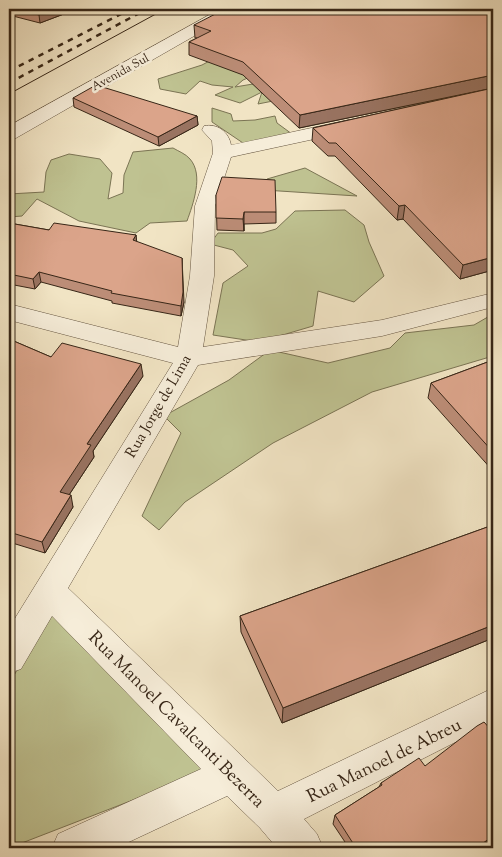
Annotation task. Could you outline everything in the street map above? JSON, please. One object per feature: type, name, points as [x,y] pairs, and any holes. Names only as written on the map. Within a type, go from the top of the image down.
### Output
[{"type":"street","name":"Avenida Sul","points":[[9,134],[232,9]]},
{"type":"street","points":[[211,130],[221,140],[223,153],[368,121]]},
{"type":"street","name":"Rua Jorge de Lima","points":[[9,658],[188,358],[202,276],[205,206],[223,153]]},
{"type":"street","points":[[9,312],[188,358],[382,328],[493,300]]},
{"type":"street","name":"Rua Manoel Cavalcanti Bezerra","points":[[49,591],[274,814],[303,848]]},
{"type":"street","name":"Rua Manoel de Abreu","points":[[274,814],[493,705]]},
{"type":"street","points":[[72,848],[232,774]]},
{"type":"green space","points":[[217,57],[255,75],[243,80],[235,87],[253,84],[273,89],[413,73],[258,104],[262,92],[240,103],[215,95],[233,87],[212,85],[200,81],[186,94],[160,89],[158,79],[202,65]]},
{"type":"green space","points":[[212,108],[231,114],[233,121],[255,120],[275,116],[277,123],[292,134],[243,143],[212,122]]},
{"type":"green space","points":[[173,148],[190,159],[196,173],[196,190],[187,221],[150,223],[136,233],[79,221],[37,199],[22,216],[9,217],[9,194],[44,192],[46,172],[51,160],[69,154],[100,159],[112,173],[108,199],[123,193],[124,175],[133,152]]},
{"type":"green space","points":[[305,168],[357,196],[264,190],[267,179]]},
{"type":"green space","points":[[345,210],[364,225],[369,242],[384,276],[354,302],[318,291],[313,326],[259,342],[213,335],[223,283],[248,266],[233,250],[210,244],[218,233],[262,233],[276,229],[295,211]]},
{"type":"green space","points":[[493,314],[493,356],[372,392],[273,443],[185,502],[159,530],[142,516],[181,433],[164,416],[229,380],[270,350],[328,363],[390,348],[405,333],[474,325]]},
{"type":"green space","points":[[50,613],[208,771],[9,848],[9,684]]},
{"type":"building","points":[[14,9],[55,9],[39,15]]},
{"type":"building","points":[[225,9],[493,9],[493,75],[300,115],[243,62],[189,42],[211,31],[194,25]]},
{"type":"building","points":[[96,85],[197,116],[158,137],[73,98]]},
{"type":"building","points":[[493,88],[493,257],[463,265],[405,205],[399,206],[336,143],[329,143],[313,128]]},
{"type":"building","points":[[222,177],[275,180],[276,212],[244,212],[243,219],[216,218],[216,195]]},
{"type":"building","points":[[9,223],[49,230],[54,223],[136,235],[133,240],[182,258],[183,292],[181,306],[111,293],[112,291],[39,272],[33,279],[9,274]]},
{"type":"building","points":[[9,339],[51,357],[62,343],[141,364],[87,444],[91,445],[60,492],[71,495],[42,542],[9,532],[9,468],[12,466],[9,465]]},
{"type":"building","points":[[493,360],[493,452],[431,383]]},
{"type":"building","points":[[493,525],[493,625],[283,708],[240,616]]},
{"type":"building","points":[[484,722],[493,732],[493,836],[476,848],[356,848],[335,815],[382,785],[381,783],[419,758],[425,766]]},
{"type":"tram line","points":[[9,94],[165,9]]},
{"type":"railway","points":[[9,71],[131,9]]},
{"type":"railway","points":[[9,83],[147,9]]}]
